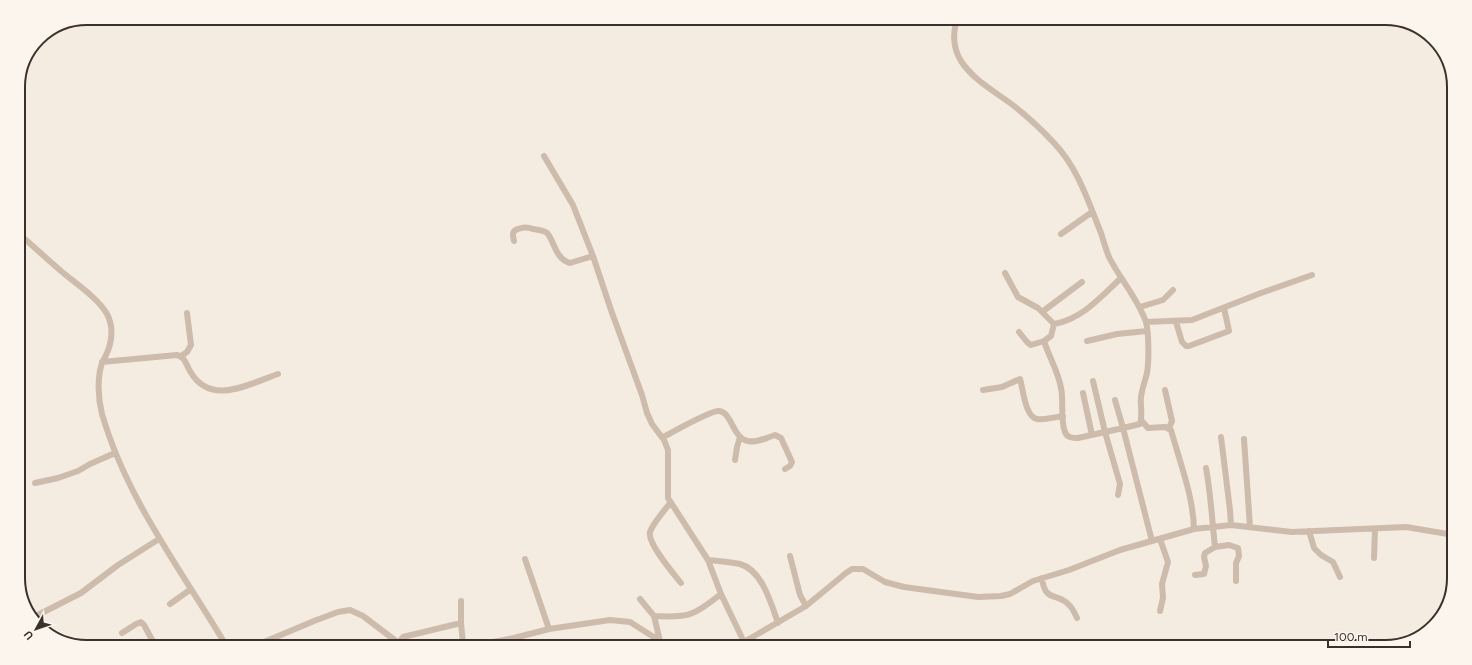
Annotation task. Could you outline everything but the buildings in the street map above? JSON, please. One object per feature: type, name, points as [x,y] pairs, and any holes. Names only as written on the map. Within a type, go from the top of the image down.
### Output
[{"type":"street","points":[[956,25],[954,35],[958,55],[962,62],[977,79],[1014,106],[1065,155],[1086,194],[1110,257],[1121,278],[1140,307],[1146,322],[1147,331],[1147,371],[1141,397],[1140,424],[1078,438],[1072,438],[1067,435],[1064,428],[1062,389],[1044,341]]},
{"type":"street","points":[[544,156],[574,205],[642,395],[647,413],[652,424],[663,437],[668,450],[668,494],[670,503],[708,560],[721,594],[747,640],[806,606],[852,569],[869,572],[885,582],[895,585],[978,597],[1007,595],[1030,582],[1069,570],[1120,550],[1194,529],[1212,526],[1231,525],[1292,532],[1406,527],[1447,533]]},
{"type":"street","points":[[1060,234],[1092,212]]},
{"type":"street","points":[[514,241],[512,234],[514,231],[526,227],[548,234],[558,254],[567,262],[570,263],[593,256]]},
{"type":"street","points":[[25,239],[94,299],[107,314],[112,333],[111,342],[102,362],[99,379],[100,403],[115,453],[159,539],[223,640]]},
{"type":"street","points":[[1005,273],[1018,297],[1034,305],[1054,324]]},
{"type":"street","points":[[1146,322],[1176,322],[1192,320],[1312,275]]},
{"type":"street","points":[[1054,324],[1073,318],[1088,309],[1121,278]]},
{"type":"street","points":[[1042,312],[1082,282]]},
{"type":"street","points":[[1140,307],[1163,300],[1173,290]]},
{"type":"street","points":[[1176,322],[1182,342],[1188,346],[1229,331],[1224,308]]},
{"type":"street","points":[[102,362],[126,361],[177,355],[181,356],[187,352],[191,345],[187,313]]},
{"type":"street","points":[[1019,332],[1031,345],[1044,341],[1050,336],[1054,324]]},
{"type":"street","points":[[1086,341],[1117,334],[1147,331]]},
{"type":"street","points":[[181,356],[196,380],[210,389],[218,391],[230,390],[278,374]]},
{"type":"street","points":[[984,390],[1002,387],[1020,379],[1027,407],[1032,416],[1038,419],[1063,416]]},
{"type":"street","points":[[1093,380],[1105,432],[1120,484],[1118,495]]},
{"type":"street","points":[[1165,390],[1172,420],[1169,428]]},
{"type":"street","points":[[1083,393],[1092,435]]},
{"type":"street","points":[[1115,400],[1152,541]]},
{"type":"street","points":[[663,437],[704,416],[719,411],[723,412],[740,437],[747,441],[757,441],[775,435],[781,438],[792,462],[790,466],[785,469]]},
{"type":"street","points":[[1141,420],[1148,428],[1169,428]]},
{"type":"street","points":[[1169,428],[1171,430],[1183,467],[1194,511],[1194,529]]},
{"type":"street","points":[[1221,436],[1231,525]]},
{"type":"street","points":[[735,460],[736,447],[740,437]]},
{"type":"street","points":[[1244,439],[1250,527]]},
{"type":"street","points":[[35,483],[58,478],[78,471],[115,453]]},
{"type":"street","points":[[1206,468],[1212,501],[1212,526],[1215,547]]},
{"type":"street","points":[[670,503],[650,531],[650,537],[652,544],[681,583]]},
{"type":"street","points":[[1374,558],[1375,529]]},
{"type":"street","points":[[1309,532],[1314,548],[1321,555],[1333,562],[1340,577]]},
{"type":"street","points":[[50,609],[81,593],[124,561],[159,539]]},
{"type":"street","points":[[1160,539],[1168,562],[1162,584],[1163,598],[1160,611]]},
{"type":"street","points":[[1195,575],[1204,574],[1206,566],[1204,557],[1205,553],[1215,547],[1229,545],[1238,548],[1239,556],[1236,563],[1236,580]]},
{"type":"street","points":[[790,556],[800,595],[806,606]]},
{"type":"street","points":[[525,558],[550,629]]},
{"type":"street","points":[[708,560],[740,564],[749,569],[762,582],[778,623]]},
{"type":"street","points":[[1042,578],[1043,589],[1050,595],[1060,598],[1070,606],[1077,618]]},
{"type":"street","points":[[170,604],[191,589]]},
{"type":"street","points":[[654,616],[672,617],[690,615],[702,609],[721,594]]},
{"type":"street","points":[[640,599],[654,616],[660,640]]},
{"type":"street","points":[[461,601],[463,640]]},
{"type":"street","points":[[268,640],[308,623],[345,610],[357,612],[396,640]]},
{"type":"street","points":[[507,640],[550,629],[599,621],[630,622],[657,640]]},
{"type":"street","points":[[122,633],[141,622],[144,624],[152,640]]},
{"type":"street","points":[[401,640],[403,637],[461,623]]}]
